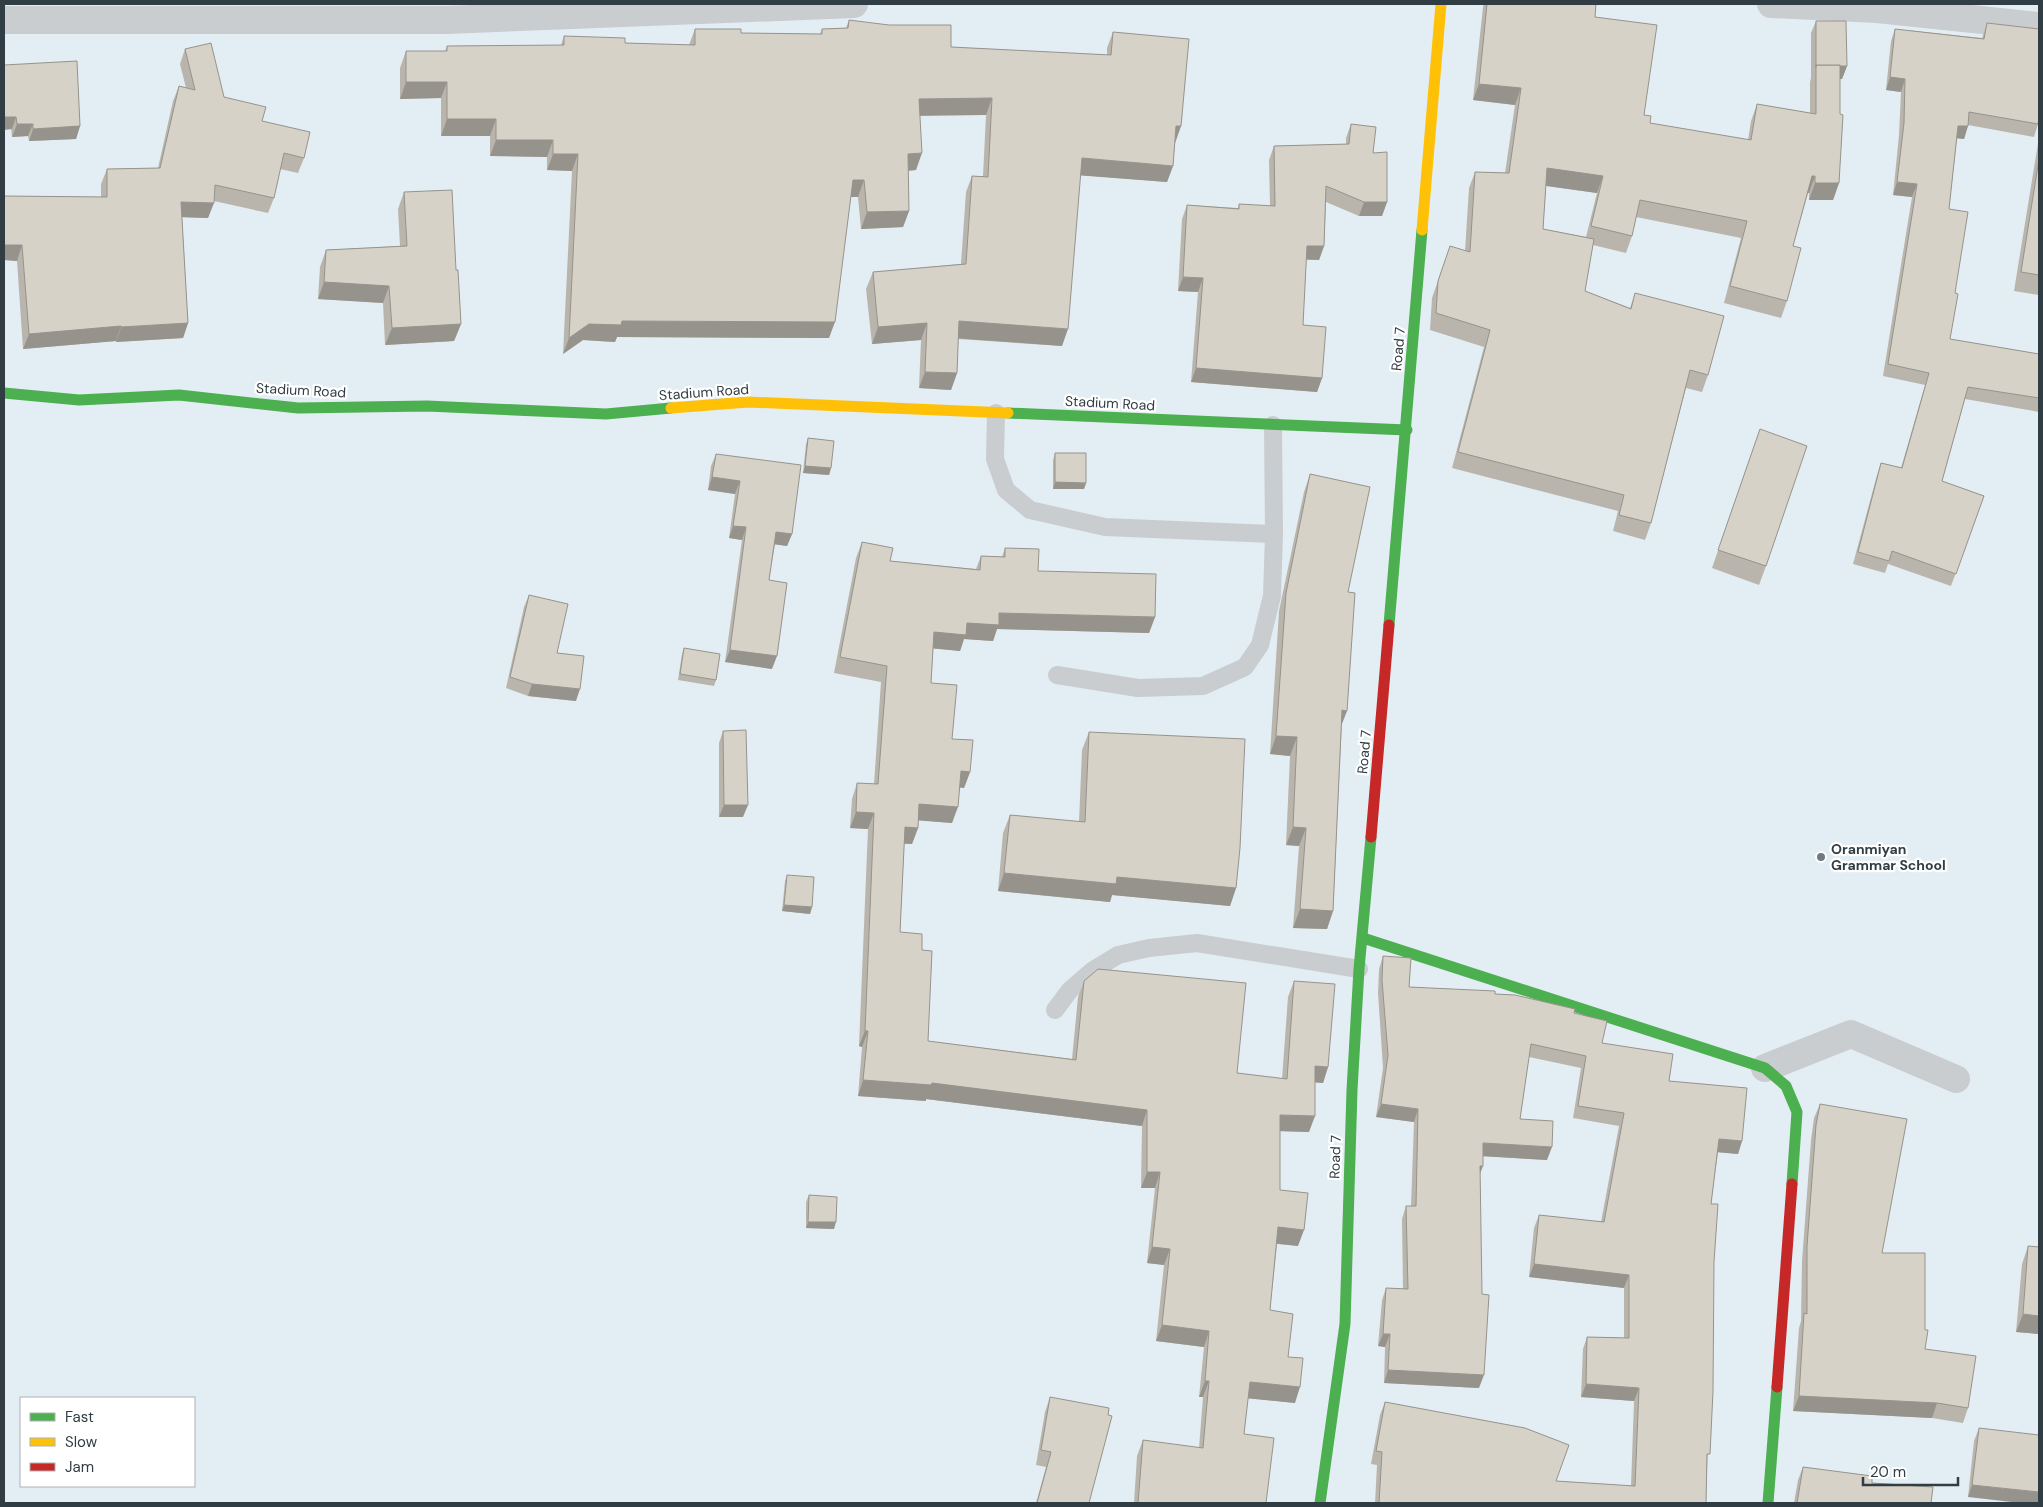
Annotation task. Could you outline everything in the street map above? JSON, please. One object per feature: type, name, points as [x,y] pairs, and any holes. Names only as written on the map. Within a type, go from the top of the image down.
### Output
[{"type":"street","points":[[4,20],[447,20],[854,4]]},
{"type":"street","name":"Road 7","points":[[1320,1503],[1344,1324],[1352,1090],[1359,969],[1407,430],[1441,4]]},
{"type":"street","points":[[1771,4],[1877,8],[2039,26]]},
{"type":"street","name":"Stadium Road","points":[[4,393],[79,400],[179,395],[298,408],[427,406],[606,414],[748,402],[1407,430]]},
{"type":"street","points":[[1363,938],[1765,1068],[1786,1086],[1797,1112],[1768,1503]]},
{"type":"street","points":[[1765,1068],[1851,1034],[1956,1079]]},
{"type":"lane","points":[[996,413],[995,459],[1006,490],[1030,510],[1105,527],[1274,534]]},
{"type":"lane","points":[[1057,674],[1138,688],[1203,686],[1245,667],[1260,645],[1272,596],[1274,534],[1273,425]]},
{"type":"lane","points":[[1054,1010],[1070,990],[1092,970],[1118,955],[1149,948],[1197,943],[1359,969]]},
{"type":"building","points":[[1487,4],[1596,4],[1595,17],[1657,25],[1644,115],[1651,116],[1650,123],[1751,140],[1757,104],[1816,114],[1816,65],[1840,65],[1840,114],[1843,115],[1839,183],[1815,183],[1815,176],[1812,176],[1793,246],[1801,248],[1787,301],[1730,286],[1747,221],[1640,200],[1632,236],[1591,226],[1603,176],[1547,168],[1543,229],[1594,239],[1585,291],[1631,309],[1635,293],[1724,316],[1708,375],[1690,370],[1651,523],[1619,515],[1624,495],[1458,452],[1490,330],[1436,313],[1438,281],[1450,246],[1470,252],[1475,172],[1509,173],[1521,88],[1479,84]]},
{"type":"building","points":[[849,20],[889,25],[951,25],[951,47],[1111,55],[1113,32],[1189,39],[1181,126],[1176,126],[1173,166],[1082,158],[1068,329],[959,321],[957,373],[925,372],[927,323],[878,327],[873,272],[966,264],[972,176],[988,177],[992,98],[919,99],[922,153],[908,154],[909,211],[867,212],[864,180],[853,180],[835,322],[622,321],[621,325],[589,324],[569,338],[578,154],[553,154],[553,140],[496,140],[496,119],[447,119],[447,82],[406,82],[406,51],[447,51],[447,46],[564,45],[564,36],[625,38],[625,43],[695,45],[695,29],[741,29],[741,33],[822,34],[822,29],[848,28]]},
{"type":"building","points":[[1816,21],[1846,21],[1847,66],[1816,65]]},
{"type":"building","points":[[1987,23],[2039,29],[2039,119],[2038,124],[1969,112],[1968,126],[1958,126],[1949,209],[1968,212],[1955,293],[1958,294],[1950,339],[2039,354],[2039,398],[1968,387],[1942,481],[1984,496],[1956,574],[1892,551],[1889,561],[1858,552],[1881,463],[1902,468],[1929,373],[1888,364],[1917,184],[1897,182],[1904,123],[1905,79],[1890,77],[1895,29],[1984,39]]},
{"type":"building","points":[[211,43],[224,97],[266,107],[262,121],[310,132],[304,158],[284,153],[274,198],[215,185],[214,203],[181,202],[188,323],[121,326],[29,334],[22,245],[4,245],[4,196],[107,197],[107,169],[160,168],[179,86],[195,90],[185,49]]},
{"type":"building","points":[[77,61],[80,126],[33,129],[33,124],[17,124],[16,117],[4,117],[4,65]]},
{"type":"building","points":[[1351,124],[1376,127],[1373,153],[1387,152],[1387,202],[1364,202],[1326,186],[1324,246],[1307,246],[1303,325],[1326,327],[1322,378],[1196,368],[1203,278],[1183,277],[1187,205],[1239,209],[1239,204],[1275,206],[1274,146],[1349,144]]},
{"type":"building","points":[[2039,159],[2039,275],[2021,272]]},
{"type":"building","points":[[452,190],[461,324],[392,328],[389,286],[324,282],[326,250],[407,246],[404,192]]},
{"type":"building","points":[[1760,429],[1807,446],[1766,566],[1718,550]]},
{"type":"building","points":[[808,438],[834,441],[831,468],[805,466]]},
{"type":"building","points":[[1055,453],[1086,453],[1086,483],[1055,482]]},
{"type":"building","points":[[716,454],[801,465],[792,534],[776,532],[769,580],[787,583],[777,656],[730,650],[746,527],[733,526],[740,481],[712,477]]},
{"type":"building","points":[[1310,474],[1370,487],[1348,592],[1355,593],[1347,711],[1342,710],[1333,911],[1300,909],[1306,828],[1293,827],[1297,737],[1276,736],[1286,593]]},
{"type":"building","points":[[862,542],[893,548],[890,561],[980,570],[981,556],[1005,557],[1005,548],[1039,549],[1038,571],[1156,574],[1155,617],[999,613],[999,625],[967,623],[966,635],[934,632],[931,683],[957,685],[952,739],[973,740],[970,772],[961,771],[958,807],[919,804],[918,828],[905,827],[900,932],[922,934],[922,950],[932,951],[928,1041],[1076,1060],[1084,981],[1098,969],[1246,983],[1237,1073],[1287,1079],[1294,981],[1335,984],[1328,1067],[1315,1066],[1315,1116],[1280,1115],[1280,1190],[1308,1193],[1304,1230],[1278,1227],[1270,1310],[1293,1314],[1288,1357],[1303,1358],[1300,1387],[1250,1382],[1244,1434],[1274,1438],[1266,1503],[1138,1503],[1143,1440],[1203,1448],[1209,1381],[1205,1381],[1209,1331],[1162,1325],[1170,1249],[1152,1247],[1160,1172],[1147,1172],[1147,1110],[932,1083],[931,1085],[863,1080],[868,1031],[865,1031],[874,813],[856,812],[857,783],[878,784],[887,666],[840,657]]},
{"type":"building","points":[[529,595],[568,604],[557,653],[584,656],[580,689],[532,684],[510,677]]},
{"type":"building","points":[[684,648],[720,654],[716,680],[680,674]]},
{"type":"building","points":[[746,730],[748,805],[724,805],[723,731]]},
{"type":"building","points":[[1089,732],[1245,739],[1240,848],[1236,888],[1117,877],[1116,884],[1004,873],[1010,815],[1085,822]]},
{"type":"building","points":[[787,875],[814,877],[812,907],[784,905]]},
{"type":"building","points":[[1383,956],[1411,958],[1409,987],[1495,991],[1495,994],[1515,995],[1575,1009],[1574,1013],[1607,1021],[1602,1043],[1673,1054],[1669,1081],[1747,1088],[1742,1141],[1719,1139],[1711,1204],[1718,1204],[1714,1262],[1713,1391],[1710,1454],[1707,1454],[1706,1503],[1379,1503],[1382,1452],[1376,1451],[1385,1402],[1525,1428],[1569,1445],[1556,1481],[1635,1486],[1639,1388],[1586,1384],[1587,1337],[1629,1338],[1629,1275],[1534,1264],[1539,1215],[1604,1222],[1624,1113],[1578,1106],[1586,1056],[1531,1044],[1520,1119],[1553,1121],[1552,1147],[1483,1143],[1483,1166],[1480,1166],[1482,1294],[1489,1295],[1484,1375],[1388,1370],[1390,1334],[1383,1334],[1386,1288],[1408,1289],[1406,1206],[1416,1206],[1418,1109],[1381,1104],[1388,1055],[1382,980]]},
{"type":"building","points":[[1820,1104],[1907,1119],[1882,1253],[1925,1253],[1925,1330],[1928,1330],[1925,1349],[1976,1356],[1968,1408],[1937,1403],[1799,1396],[1804,1313],[1807,1314],[1807,1246],[1816,1125]]},
{"type":"building","points":[[809,1195],[837,1197],[836,1222],[808,1222]]},
{"type":"building","points":[[2028,1246],[2039,1247],[2039,1316],[2023,1314]]},
{"type":"building","points":[[1050,1397],[1109,1408],[1108,1415],[1112,1416],[1089,1503],[1037,1503],[1051,1452],[1041,1450]]},
{"type":"building","points":[[1979,1428],[2039,1435],[2039,1492],[1972,1485]]},
{"type":"building","points":[[1803,1467],[1872,1476],[1872,1483],[1933,1487],[1931,1503],[1797,1503]]},
{"type":"traffic: fast","points":[[1389,625],[1422,230]]},
{"type":"traffic: fast","points":[[4,393],[79,400],[179,395],[298,408],[427,406],[606,414],[671,408]]},
{"type":"traffic: fast","points":[[1008,413],[1407,430]]},
{"type":"traffic: fast","points":[[1320,1503],[1345,1324],[1352,1090],[1359,969],[1371,837]]},
{"type":"traffic: fast","points":[[1363,938],[1765,1068],[1786,1086],[1797,1112],[1792,1184]]},
{"type":"traffic: fast","points":[[1768,1503],[1777,1387]]},
{"type":"traffic: slow","points":[[1422,230],[1441,4]]},
{"type":"traffic: slow","points":[[671,408],[748,402],[1008,413]]},
{"type":"traffic: jam","points":[[1371,837],[1389,625]]},
{"type":"traffic: jam","points":[[1777,1387],[1792,1184]]},
{"type":"place","name":"Oranmiyan Grammar School","points":[[1821,857]]}]
